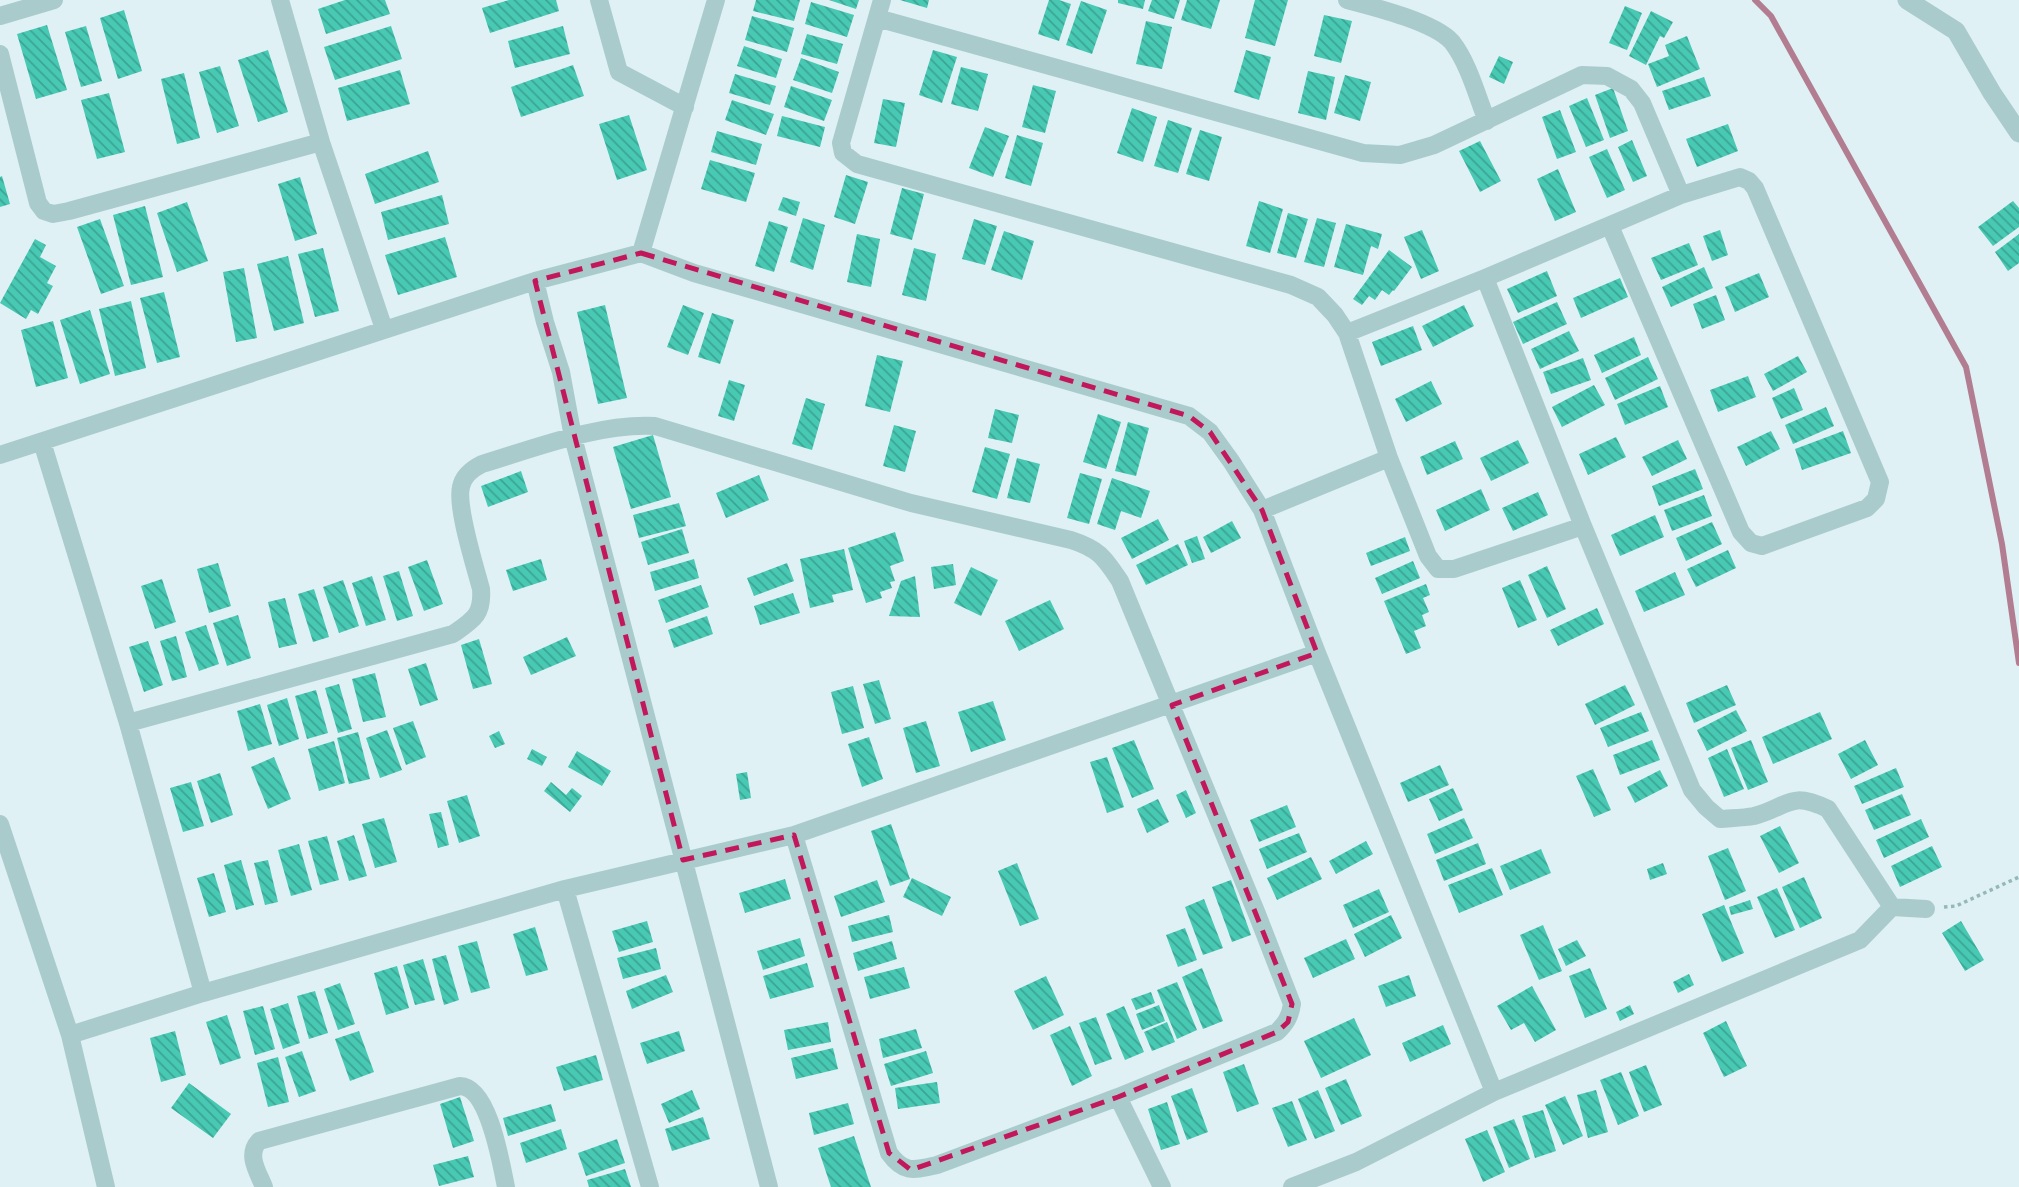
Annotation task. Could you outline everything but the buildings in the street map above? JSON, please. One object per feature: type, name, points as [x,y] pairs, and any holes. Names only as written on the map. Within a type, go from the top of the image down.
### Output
[{"type":"street","points":[[0,16],[54,0]]},
{"type":"street","points":[[280,0],[321,142],[384,329]]},
{"type":"street","points":[[598,0],[619,72],[685,107]]},
{"type":"street","points":[[641,253],[716,0]]},
{"type":"street","points":[[883,0],[841,143],[843,153],[857,164],[1291,285],[1318,297],[1335,314],[1348,333],[1389,457],[1428,556],[1438,569],[1454,569],[1583,526]]},
{"type":"street","points":[[1347,0],[1419,22],[1450,40],[1463,59],[1487,121]]},
{"type":"street","points":[[1907,0],[1956,31],[2019,133]]},
{"type":"street","points":[[877,18],[1363,153],[1400,155],[1434,145],[1581,75],[1607,76],[1631,89],[1642,103],[1681,195]]},
{"type":"street","points":[[0,54],[38,203],[44,211],[53,214],[321,142]]},
{"type":"street","points":[[1348,333],[1681,195],[1740,177],[1755,188],[1880,482],[1876,499],[1867,508],[1762,546],[1751,543],[1741,532],[1610,226]]},
{"type":"street","points":[[0,455],[536,281],[641,253],[708,277],[1189,416],[1210,432],[1262,510],[1494,1092]]},
{"type":"street","points":[[1485,278],[1583,526],[1692,790],[1720,819],[1754,816],[1791,800],[1812,802],[1828,809],[1892,907]]},
{"type":"street","points":[[536,281],[561,372],[573,437],[769,1187]]},
{"type":"street","points":[[128,723],[453,634],[475,618],[482,603],[481,589],[459,502],[461,485],[470,470],[573,437],[638,425],[655,426],[911,503],[1071,540],[1091,547],[1105,558],[1121,581],[1257,914],[1292,1004],[1287,1022],[1277,1032],[1118,1097],[937,1165],[911,1170],[897,1164],[889,1153],[794,835]]},
{"type":"street","points":[[42,442],[128,723],[203,993]]},
{"type":"street","points":[[1262,510],[1389,457]]},
{"type":"street","points":[[70,1035],[203,993],[565,889],[794,835],[1317,653]]},
{"type":"street","points":[[1,828],[70,1035],[106,1187]]},
{"type":"street","points":[[565,889],[650,1187]]},
{"type":"street","points":[[1293,1187],[1356,1162],[1494,1092],[1860,940],[1892,907],[1926,909]]},
{"type":"street","points":[[264,1187],[252,1152],[259,1141],[460,1086],[467,1086],[474,1091],[486,1112],[506,1187]]},
{"type":"street","points":[[1118,1097],[1162,1187]]},
{"type":"path","points":[[1926,909],[1956,906],[2019,877]]},
{"type":"highlighted area","points":[[641,253],[1189,416],[1210,432],[1262,510],[1317,653],[1172,705],[1292,1004],[1288,1022],[1277,1032],[1118,1097],[911,1170],[889,1153],[794,835],[683,860],[535,281]]},
{"type":"waterway","points":[[1755,0],[1771,16],[1966,367],[2002,544],[2019,663]]}]
